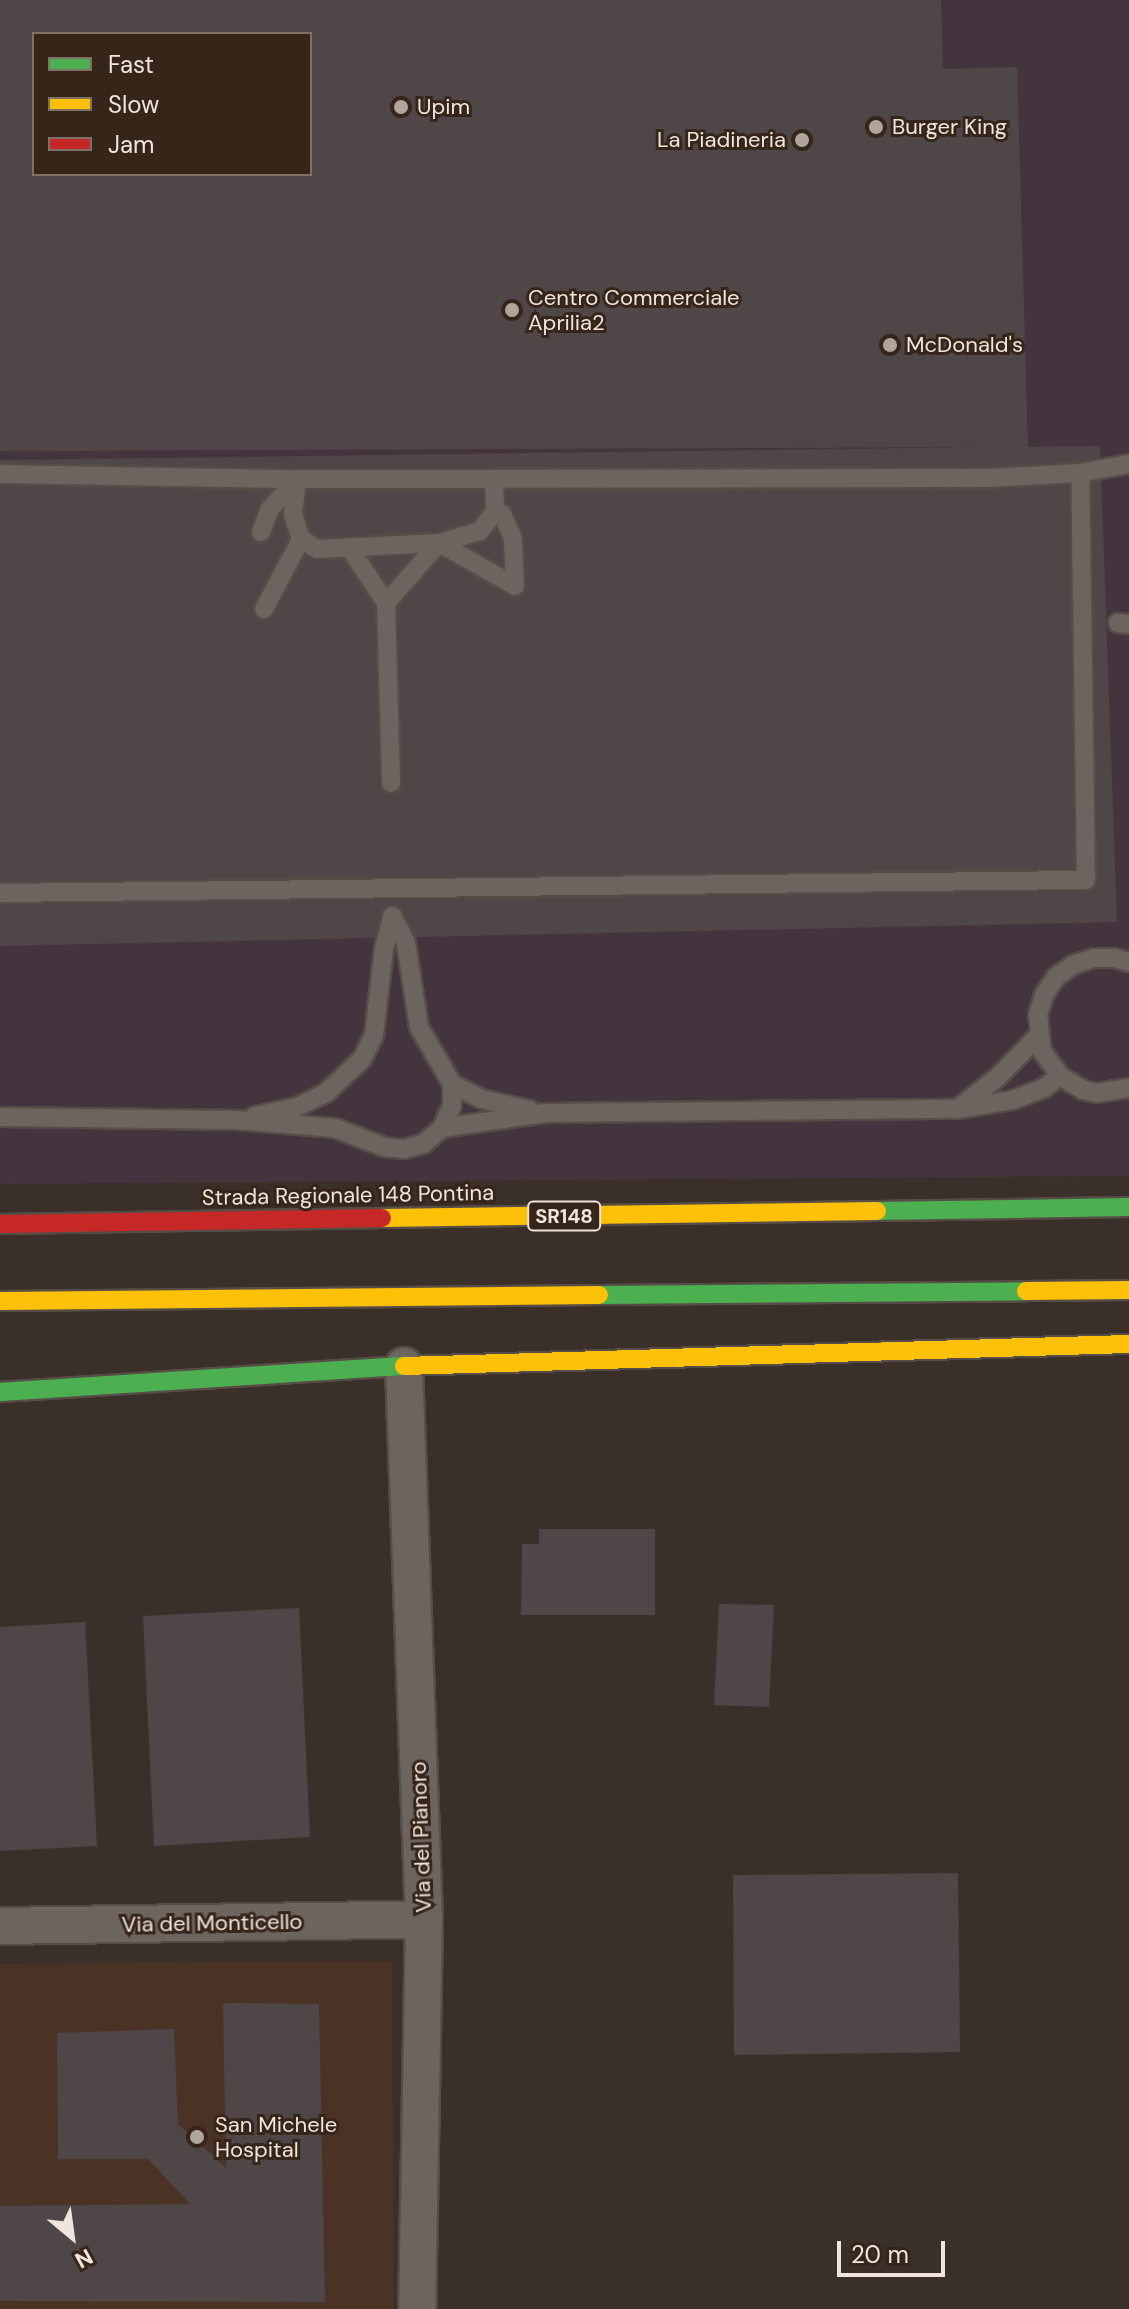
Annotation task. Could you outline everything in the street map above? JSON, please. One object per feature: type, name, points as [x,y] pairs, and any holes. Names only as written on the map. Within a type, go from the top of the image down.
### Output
[{"type":"main road","name":"Strada Regionale 148 Pontina","points":[[0,1224],[1129,1207]]},
{"type":"main road","points":[[0,1301],[1129,1290]]},
{"type":"main road","points":[[0,1392],[404,1366],[1129,1344]]},
{"type":"street","name":"Via del Pianoro","points":[[404,1366],[424,1919],[417,2309]]},
{"type":"street","name":"Via del Monticello","points":[[0,1926],[424,1919]]},
{"type":"lane","points":[[0,474],[297,479],[988,478],[1080,473],[1129,464]]},
{"type":"lane","points":[[0,893],[1086,880],[1080,473]]},
{"type":"lane","points":[[297,479],[293,514],[301,539],[317,549],[439,543],[480,531],[495,511],[494,479]]},
{"type":"lane","points":[[261,532],[270,509],[297,479]]},
{"type":"lane","points":[[439,543],[515,586],[513,539],[502,514],[495,511]]},
{"type":"lane","points":[[264,609],[301,539]]},
{"type":"lane","points":[[386,603],[439,543]]},
{"type":"lane","points":[[349,547],[386,603],[391,783]]},
{"type":"lane","points":[[0,1117],[65,1121],[237,1120],[335,1128],[384,1147],[404,1149],[423,1144],[442,1128],[452,1106],[452,1084],[419,1027],[406,943],[392,916],[384,949],[374,1035],[362,1059],[326,1093],[297,1107],[237,1120]]},
{"type":"lane","points":[[1129,962],[1094,958],[1073,965],[1056,977],[1044,995],[1038,1015],[1038,1036],[1045,1058],[1060,1076],[1083,1090],[1097,1093],[1129,1088]]},
{"type":"lane","points":[[957,1109],[998,1077],[1038,1036]]},
{"type":"lane","points":[[442,1128],[545,1113],[957,1109],[1013,1100],[1044,1088],[1060,1076]]},
{"type":"lane","points":[[452,1084],[500,1105],[545,1113]]},
{"type":"shaded area","points":[[0,0],[1129,0],[1129,1176],[0,1184]]},
{"type":"shaded area","name":"San Michele Hospital","points":[[392,1961],[394,2309],[0,2309],[0,1964]]},
{"type":"building","points":[[0,0],[941,0],[943,69],[1017,67],[1028,447],[1100,446],[1117,922],[0,946],[0,460],[989,447],[0,451]]},
{"type":"building","points":[[539,1529],[655,1529],[655,1615],[521,1615],[522,1544],[539,1544]]},
{"type":"building","points":[[719,1604],[774,1605],[769,1707],[714,1705]]},
{"type":"building","points":[[299,1608],[310,1837],[154,1846],[143,1616]]},
{"type":"building","points":[[85,1622],[97,1846],[0,1851],[0,1627]]},
{"type":"building","points":[[958,1873],[960,2052],[734,2055],[733,1875]]},
{"type":"building","points":[[223,2003],[319,2004],[325,2302],[0,2301],[0,2206],[190,2204],[148,2159],[58,2159],[57,2033],[174,2029],[178,2124],[226,2168]]},
{"type":"traffic: fast","points":[[877,1211],[1129,1207]]},
{"type":"traffic: fast","points":[[599,1295],[1026,1291]]},
{"type":"traffic: fast","points":[[0,1392],[404,1366]]},
{"type":"traffic: slow","points":[[382,1218],[877,1211]]},
{"type":"traffic: slow","points":[[1026,1291],[1129,1290]]},
{"type":"traffic: slow","points":[[0,1301],[599,1295]]},
{"type":"traffic: slow","points":[[404,1366],[1129,1344]]},
{"type":"traffic: jam","points":[[0,1224],[382,1218]]},
{"type":"place","name":"Upim","points":[[401,107]]},
{"type":"place","name":"Burger King","points":[[876,127]]},
{"type":"place","name":"La Piadineria","points":[[802,140]]},
{"type":"place","name":"Centro Commerciale Aprilia2","points":[[512,310]]},
{"type":"place","name":"McDonald's","points":[[890,345]]},
{"type":"place","name":"San Michele Hospital","points":[[197,2137]]}]
